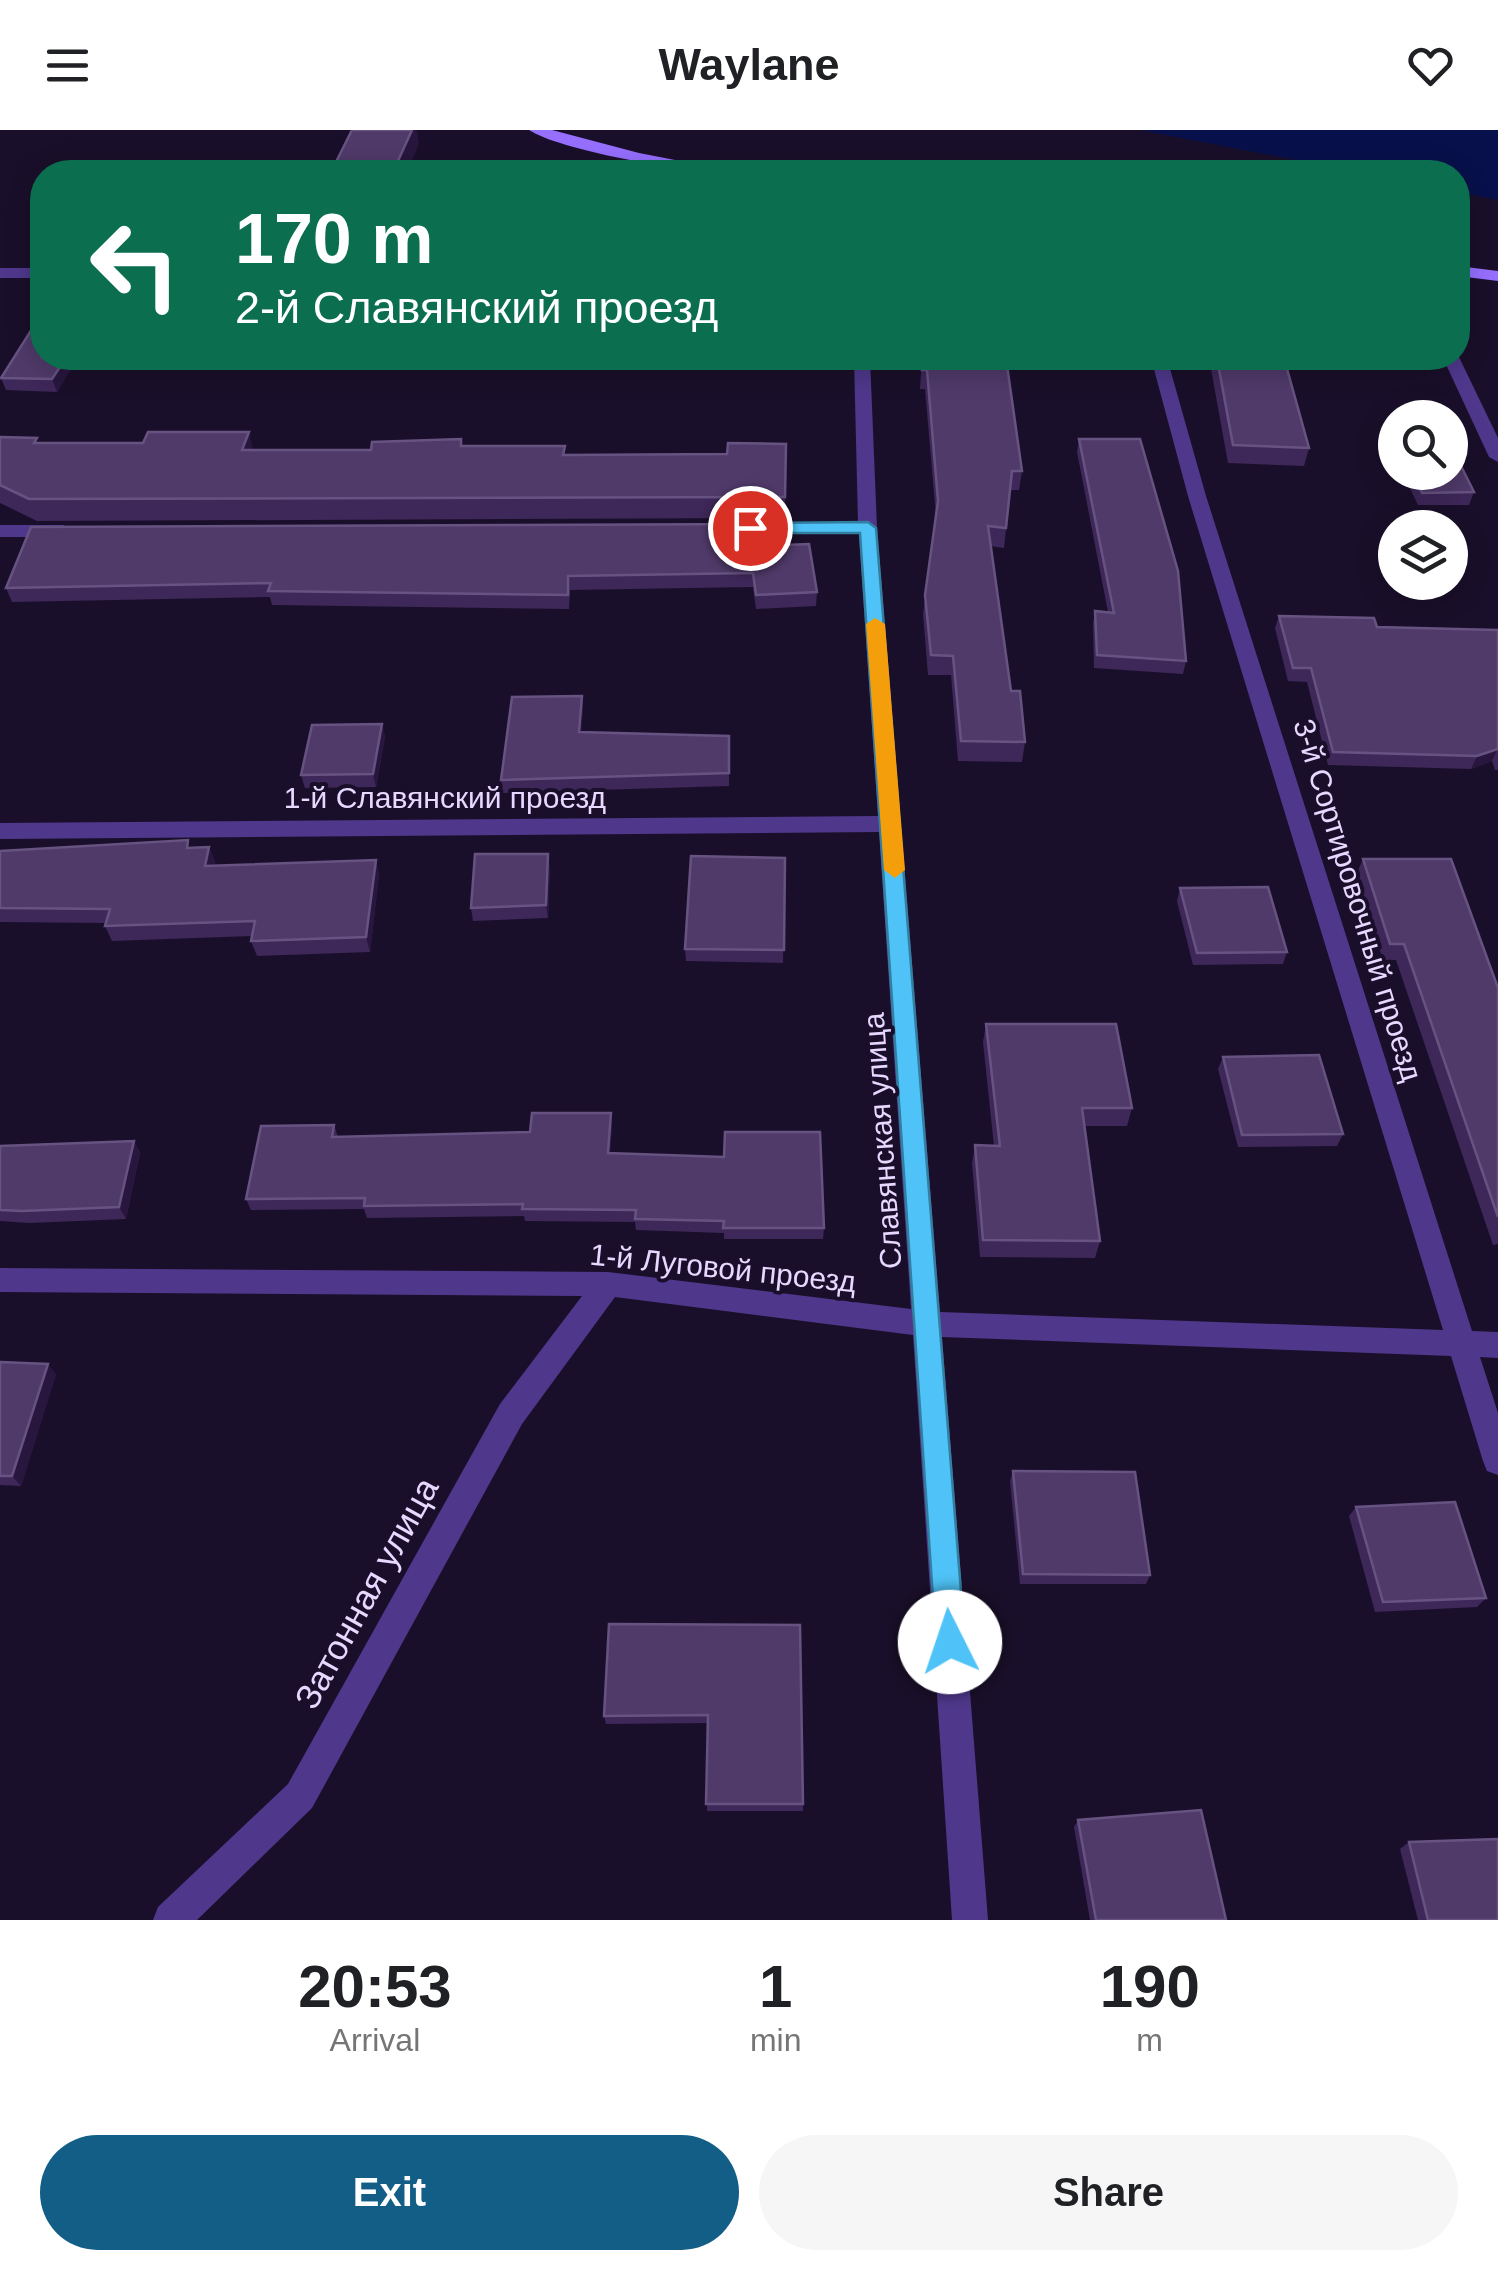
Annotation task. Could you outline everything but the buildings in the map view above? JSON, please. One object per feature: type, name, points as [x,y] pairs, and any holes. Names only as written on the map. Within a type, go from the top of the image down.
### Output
[{"type":"main road","points":[[536,130],[656,160]]},
{"type":"main road","points":[[1470,272],[1498,276]]},
{"type":"street","points":[[0,274],[30,274]]},
{"type":"street","name":"Славянская улица","points":[[862,370],[868,528],[970,1920]]},
{"type":"street","name":"3-й Сортировочный проезд","points":[[1162,370],[1197,496],[1498,1461]]},
{"type":"street","points":[[1457,370],[1498,457]]},
{"type":"street","points":[[730,528],[868,528]]},
{"type":"street","points":[[0,531],[79,531]]},
{"type":"street","name":"1-й Славянский проезд","points":[[0,830],[892,824]]},
{"type":"street","name":"1-й Луговой проезд","points":[[0,1280],[608,1284],[928,1324],[1498,1346]]},
{"type":"street","name":"Затонная улица","points":[[170,1920],[300,1796],[510,1414],[608,1284]]},
{"type":"shaded area","points":[[1140,130],[1498,130],[1498,200],[1470,194],[1470,160],[1296,160]]},
{"type":"slow traffic","points":[[875,624],[895,870]]},
{"type":"route","points":[[750,528],[868,528],[950,1642]]}]
